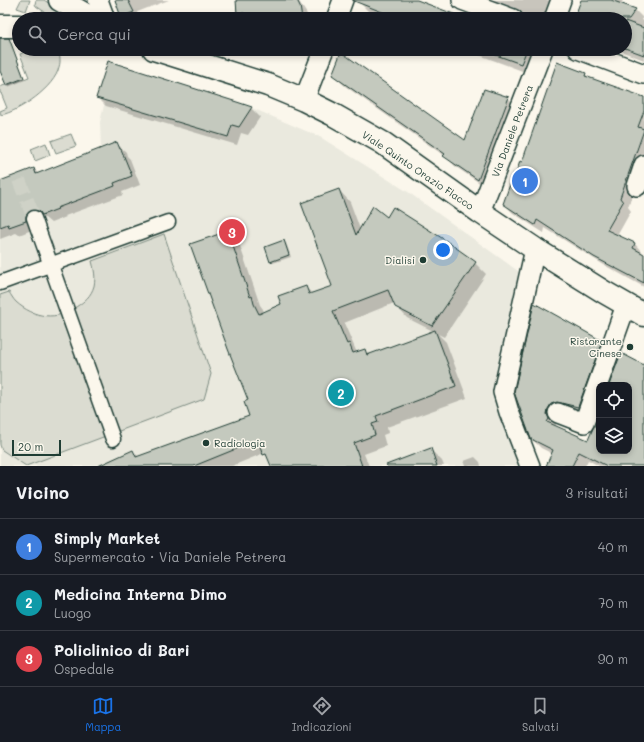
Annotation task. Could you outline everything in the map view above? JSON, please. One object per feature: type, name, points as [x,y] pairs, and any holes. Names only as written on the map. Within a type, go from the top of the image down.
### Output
[{"type":"street","points":[[60,0],[81,12]]},
{"type":"street","points":[[98,0],[102,12]]},
{"type":"street","points":[[339,12],[343,0]]},
{"type":"street","points":[[462,0],[494,12]]},
{"type":"street","points":[[557,12],[561,0]]},
{"type":"street","points":[[0,26],[12,26]]},
{"type":"street","name":"Viale Quinto Orazio Flacco","points":[[176,56],[268,86],[304,100],[332,114],[383,143],[535,249],[635,310]]},
{"type":"street","points":[[304,100],[321,56]]},
{"type":"street","name":"Via Daniele Petrera","points":[[480,212],[540,56]]},
{"type":"street","points":[[596,56],[644,74]]},
{"type":"street","points":[[637,186],[644,165]]},
{"type":"street","points":[[34,218],[113,439]]},
{"type":"street","points":[[0,283],[168,222]]},
{"type":"street","points":[[530,466],[509,412],[503,392],[535,249]]},
{"type":"street","points":[[558,413],[584,423],[635,310]]},
{"type":"shaded area","points":[[21,0],[30,0],[26,11],[17,8]]},
{"type":"shaded area","points":[[36,0],[44,0],[62,12],[45,12],[35,4]]},
{"type":"shaded area","points":[[21,56],[59,56],[60,65],[56,75],[44,90],[18,109],[1,115],[0,111],[7,108],[0,93],[0,87],[29,77]]},
{"type":"shaded area","points":[[108,61],[240,103],[320,137],[408,192],[518,271],[519,274],[516,291],[497,367],[495,393],[520,466],[0,466],[0,181],[34,168],[37,173],[101,149],[100,122],[105,101],[96,98]]},
{"type":"shaded area","points":[[71,134],[76,146],[56,153],[51,141]]},
{"type":"shaded area","points":[[46,143],[50,155],[35,161],[31,149]]},
{"type":"shaded area","points":[[164,234],[211,374],[204,399],[26,466],[2,450],[0,445],[0,295],[9,292],[15,301],[30,312],[46,316],[61,314],[79,305],[91,293],[95,279],[92,261]]},
{"type":"building","points":[[115,0],[128,0],[134,12],[119,12]]},
{"type":"building","points":[[236,0],[297,0],[301,12],[237,12]]},
{"type":"building","points":[[417,0],[448,12],[382,12],[354,1]]},
{"type":"building","points":[[581,0],[611,0],[636,9],[632,15],[632,12],[577,12]]},
{"type":"building","points":[[632,24],[644,28],[644,55],[632,51]]},
{"type":"building","points":[[0,38],[9,38],[12,46],[12,56],[16,56],[24,78],[6,85],[0,71]]},
{"type":"building","points":[[339,56],[347,56],[465,140],[484,89],[509,97],[478,180],[443,156],[445,154],[332,75]]},
{"type":"building","points":[[499,56],[524,56],[521,64]]},
{"type":"building","points":[[108,61],[252,107],[239,127],[232,125],[228,137],[96,98]]},
{"type":"building","points":[[557,62],[586,73],[585,76],[644,97],[644,111],[638,127],[644,130],[620,198],[623,202],[607,230],[635,243],[633,248],[644,254],[644,283],[594,257],[537,220],[535,225],[503,204],[514,173],[516,174],[520,161],[522,162]]},
{"type":"building","points":[[117,142],[132,176],[114,183],[115,186],[42,215],[36,210],[31,210],[26,216],[26,221],[9,227],[8,224],[0,227],[0,181],[34,168],[36,174]]},
{"type":"building","points":[[339,189],[356,235],[373,206],[387,217],[393,207],[445,240],[476,262],[432,326],[395,307],[388,290],[333,311],[347,344],[349,343],[353,353],[365,349],[367,355],[435,330],[456,386],[376,416],[378,422],[372,424],[375,435],[354,443],[362,466],[271,466],[266,454],[263,455],[258,440],[194,466],[98,466],[133,450],[136,457],[249,416],[244,402],[248,400],[190,244],[228,231],[250,297],[252,296],[259,314],[281,304],[278,296],[306,286],[309,294],[332,286],[301,203]]},
{"type":"building","points":[[284,240],[289,255],[270,262],[265,247]]},
{"type":"building","points":[[534,303],[602,341],[578,407],[557,402],[551,404],[547,414],[549,419],[547,422],[588,440],[596,421],[596,454],[632,454],[632,382],[610,382],[621,353],[644,365],[644,466],[607,466],[579,452],[572,466],[546,466],[553,450],[531,439],[514,392]]},
{"type":"building","points":[[431,448],[437,466],[386,465]]},
{"type":"tunnel","points":[[19,180],[34,218]]},
{"type":"place","name":"Simply Market","points":[[525,181]]},
{"type":"place","name":"Policlinico di Bari","points":[[232,232]]},
{"type":"place","name":"Dialisi","points":[[423,260]]},
{"type":"place","name":"Ristorante Cinese","points":[[630,347]]},
{"type":"place","name":"Medicina Interna Dimo","points":[[341,393]]},
{"type":"place","name":"Radiologia","points":[[206,443]]}]
